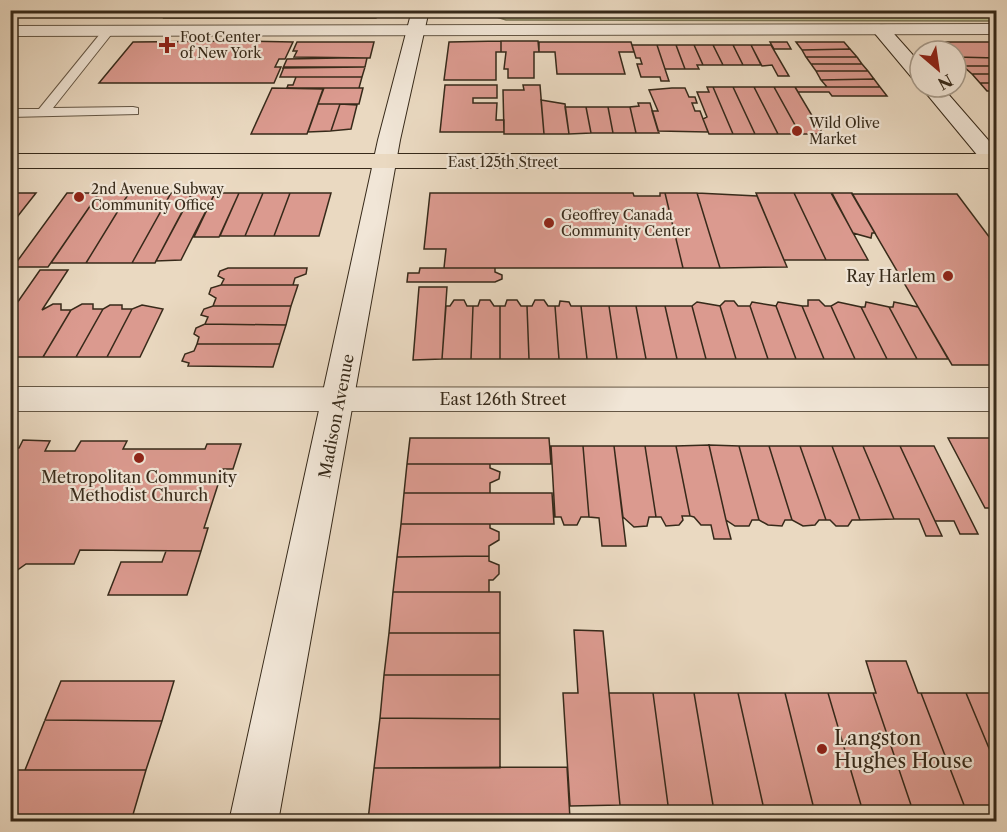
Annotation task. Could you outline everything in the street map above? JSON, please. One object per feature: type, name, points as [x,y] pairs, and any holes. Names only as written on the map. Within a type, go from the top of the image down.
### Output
[{"type":"main road","name":"East 125th Street","points":[[10,161],[996,162]]},
{"type":"street","name":"Madison Avenue","points":[[252,822],[385,162],[414,31],[421,10]]},
{"type":"street","points":[[10,31],[996,29]]},
{"type":"street","points":[[881,30],[908,61]]},
{"type":"street","points":[[941,99],[996,162]]},
{"type":"street","name":"East 126th Street","points":[[10,399],[996,400]]},
{"type":"lane","points":[[42,113],[108,31]]},
{"type":"lane","points":[[10,113],[133,111]]},
{"type":"green space","points":[[996,10],[996,21],[506,20],[478,11]]},
{"type":"building","points":[[170,10],[378,10],[376,18],[164,18]]},
{"type":"building","points":[[501,41],[501,52],[496,52],[496,80],[444,80],[449,42]]},
{"type":"building","points":[[501,41],[538,41],[539,52],[534,52],[534,78],[508,78],[508,69],[504,69],[506,52],[501,52]]},
{"type":"building","points":[[133,42],[293,42],[285,59],[279,59],[275,67],[281,67],[274,83],[99,83]]},
{"type":"building","points":[[297,42],[374,42],[370,58],[294,57],[297,51],[293,51]]},
{"type":"building","points":[[539,42],[631,42],[634,52],[619,52],[625,74],[557,74],[555,52],[539,52]]},
{"type":"building","points":[[770,42],[787,42],[791,49],[774,49]]},
{"type":"building","points":[[796,42],[844,42],[850,49],[802,50]]},
{"type":"building","points":[[968,42],[996,42],[996,58],[968,57]]},
{"type":"building","points":[[632,45],[657,45],[669,81],[661,81],[660,77],[641,77],[637,64],[642,64],[640,58],[636,58]]},
{"type":"building","points":[[657,45],[676,45],[685,69],[665,69]]},
{"type":"building","points":[[676,45],[694,45],[703,65],[697,65],[699,69],[685,69]]},
{"type":"building","points":[[694,45],[713,45],[723,65],[703,65]]},
{"type":"building","points":[[713,45],[733,45],[743,65],[723,65]]},
{"type":"building","points":[[733,45],[751,45],[761,65],[743,65]]},
{"type":"building","points":[[751,45],[771,45],[789,76],[778,76],[772,65],[762,66]]},
{"type":"building","points":[[850,49],[857,57],[806,57],[802,50]]},
{"type":"building","points":[[806,57],[857,57],[862,64],[811,64]]},
{"type":"building","points":[[968,57],[996,58],[996,66],[968,66]]},
{"type":"building","points":[[367,58],[365,67],[283,68],[287,59]]},
{"type":"building","points":[[811,64],[862,64],[868,71],[816,71]]},
{"type":"building","points":[[968,66],[996,66],[996,74],[972,74],[968,70]]},
{"type":"building","points":[[284,67],[365,67],[362,77],[280,77]]},
{"type":"building","points":[[816,71],[868,71],[874,79],[821,80]]},
{"type":"building","points":[[972,74],[996,74],[996,83],[980,83]]},
{"type":"building","points":[[296,77],[362,77],[359,88],[287,88],[288,85],[293,85]]},
{"type":"building","points":[[874,79],[880,87],[827,87],[821,80]]},
{"type":"building","points":[[980,83],[996,83],[996,91],[987,91]]},
{"type":"building","points":[[445,85],[497,85],[497,98],[473,98],[473,103],[497,103],[496,120],[504,120],[504,132],[440,132]]},
{"type":"building","points":[[523,85],[540,85],[544,134],[504,134],[503,90],[524,90]]},
{"type":"building","points":[[707,87],[713,87],[733,134],[709,134],[703,119],[707,117],[697,92],[709,92]]},
{"type":"building","points":[[713,87],[733,87],[755,134],[733,134]]},
{"type":"building","points":[[733,87],[754,87],[778,134],[755,134]]},
{"type":"building","points":[[754,87],[774,87],[800,134],[778,134]]},
{"type":"building","points":[[774,87],[795,87],[823,134],[800,134]]},
{"type":"building","points":[[795,87],[880,87],[887,96],[832,96],[829,92],[798,92]]},
{"type":"building","points":[[272,88],[323,89],[307,134],[251,134]]},
{"type":"building","points":[[324,88],[363,88],[359,104],[318,104]]},
{"type":"building","points":[[685,88],[689,97],[695,97],[697,103],[692,103],[695,111],[700,111],[708,132],[658,131],[652,111],[658,111],[649,90]]},
{"type":"building","points":[[541,100],[565,104],[569,134],[544,134]]},
{"type":"building","points":[[638,103],[650,103],[659,133],[636,133],[630,107],[639,106]]},
{"type":"building","points":[[318,104],[340,104],[331,131],[308,132]]},
{"type":"building","points":[[340,104],[357,105],[351,129],[331,131]]},
{"type":"building","points":[[565,107],[586,107],[591,133],[569,134]]},
{"type":"building","points":[[586,107],[608,107],[613,133],[591,133]]},
{"type":"building","points":[[608,107],[630,107],[636,133],[613,133]]},
{"type":"building","points":[[10,193],[36,193],[10,226]]},
{"type":"building","points":[[67,193],[99,193],[48,267],[13,267]]},
{"type":"building","points":[[99,193],[129,193],[86,263],[51,263]]},
{"type":"building","points":[[129,193],[171,193],[132,263],[86,263]]},
{"type":"building","points":[[171,193],[192,194],[155,263],[132,263]]},
{"type":"building","points":[[192,193],[215,193],[181,260],[156,261]]},
{"type":"building","points":[[215,193],[239,193],[219,237],[194,237]]},
{"type":"building","points":[[239,193],[263,193],[245,236],[220,236]]},
{"type":"building","points":[[263,193],[290,193],[274,236],[245,236]]},
{"type":"building","points":[[290,193],[331,193],[319,236],[274,236]]},
{"type":"building","name":"Geoffrey Canada Community Center","points":[[430,193],[633,193],[634,196],[660,196],[660,193],[665,193],[683,268],[444,268],[446,249],[424,249]]},
{"type":"building","points":[[665,193],[697,193],[720,268],[683,268]]},
{"type":"building","points":[[697,193],[757,196],[787,267],[720,268]]},
{"type":"building","points":[[756,193],[794,193],[826,260],[784,260]]},
{"type":"building","points":[[794,193],[831,193],[868,260],[826,260]]},
{"type":"building","points":[[832,193],[852,193],[875,233],[872,233],[871,238],[853,233]]},
{"type":"building","name":"Ray Harlem","points":[[852,194],[957,194],[996,246],[996,365],[952,365]]},
{"type":"building","points":[[228,268],[307,268],[306,274],[295,278],[293,285],[221,285],[224,279],[218,276],[220,271]]},
{"type":"building","points":[[420,268],[495,268],[495,272],[502,275],[502,279],[495,282],[407,282],[408,273],[419,273]]},
{"type":"building","points":[[40,270],[68,270],[42,310],[53,304],[61,304],[61,310],[71,310],[43,357],[10,357],[10,313]]},
{"type":"building","points":[[221,285],[298,285],[291,306],[213,306],[216,298],[209,294],[211,288]]},
{"type":"building","points":[[419,287],[447,287],[442,359],[413,360]]},
{"type":"building","points":[[454,300],[464,300],[467,306],[473,306],[471,359],[442,359],[446,306],[450,306]]},
{"type":"building","points":[[480,300],[490,300],[494,306],[500,306],[500,359],[471,359],[473,306],[478,306]]},
{"type":"building","points":[[507,300],[517,300],[521,306],[527,306],[529,359],[500,359],[500,306],[505,306]]},
{"type":"building","points":[[535,300],[544,300],[548,306],[555,306],[559,359],[529,359],[527,306],[532,306]]},
{"type":"building","points":[[808,300],[819,300],[825,306],[831,306],[855,359],[824,359],[802,306],[808,306]]},
{"type":"building","points":[[560,301],[569,302],[571,306],[581,306],[587,359],[559,359],[555,306],[559,306]]},
{"type":"building","points":[[725,301],[734,301],[738,306],[750,306],[768,359],[736,359],[720,306]]},
{"type":"building","points":[[697,302],[720,306],[736,359],[706,359],[692,306]]},
{"type":"building","points":[[752,302],[776,306],[796,359],[768,359],[750,306]]},
{"type":"building","points":[[778,302],[802,306],[824,359],[796,359],[776,306]]},
{"type":"building","points":[[838,302],[861,307],[887,359],[855,359],[831,306]]},
{"type":"building","points":[[866,302],[889,307],[917,359],[887,359],[861,307],[865,307]]},
{"type":"building","points":[[894,302],[918,307],[948,359],[917,359],[889,307],[893,307]]},
{"type":"building","points":[[82,304],[93,304],[93,309],[103,309],[76,357],[43,357],[71,310]]},
{"type":"building","points":[[110,305],[122,305],[122,309],[132,309],[107,357],[76,357],[103,309]]},
{"type":"building","points":[[142,305],[163,309],[140,357],[107,357],[132,309]]},
{"type":"building","points":[[213,306],[291,306],[286,325],[205,324],[208,317],[201,315],[204,309]]},
{"type":"building","points":[[581,306],[609,306],[617,359],[587,359]]},
{"type":"building","points":[[609,306],[636,306],[646,359],[617,359]]},
{"type":"building","points":[[636,306],[665,306],[677,359],[646,359]]},
{"type":"building","points":[[665,306],[692,306],[706,359],[677,359]]},
{"type":"building","points":[[205,324],[286,325],[280,344],[197,344],[199,337],[194,334],[196,328]]},
{"type":"building","points":[[197,344],[280,344],[273,367],[188,366],[189,363],[182,361],[185,354],[194,351]]},
{"type":"building","points":[[410,438],[549,438],[551,464],[407,464]]},
{"type":"building","points":[[948,438],[996,438],[996,522],[989,508],[985,508]]},
{"type":"building","points":[[23,440],[50,441],[45,451],[75,451],[81,441],[127,441],[123,449],[205,449],[207,444],[241,444],[233,469],[223,469],[204,528],[208,528],[201,551],[80,550],[74,564],[26,564],[16,571],[10,571],[10,448],[19,448]]},
{"type":"building","points":[[709,445],[739,446],[759,520],[752,520],[749,526],[735,526],[726,520]]},
{"type":"building","points":[[709,445],[731,539],[714,539],[711,525],[701,525],[690,516],[676,446]]},
{"type":"building","points":[[551,446],[583,446],[589,517],[581,517],[577,525],[564,525],[561,517],[555,517]]},
{"type":"building","points":[[583,446],[614,446],[626,546],[602,546],[599,518],[589,517]]},
{"type":"building","points":[[614,446],[645,446],[656,517],[649,517],[647,526],[634,527],[623,517]]},
{"type":"building","points":[[645,446],[676,446],[690,516],[682,516],[683,520],[679,525],[666,526],[661,517],[656,517]]},
{"type":"building","points":[[739,446],[769,446],[792,520],[785,520],[782,526],[768,525],[759,520]]},
{"type":"building","points":[[769,446],[800,446],[826,520],[819,520],[815,525],[803,526],[792,520]]},
{"type":"building","points":[[800,446],[832,446],[860,520],[852,520],[848,526],[836,526],[830,520],[826,520]]},
{"type":"building","points":[[832,446],[863,446],[894,519],[860,520]]},
{"type":"building","points":[[863,446],[900,446],[942,536],[926,536],[919,519],[894,519]]},
{"type":"building","points":[[900,446],[934,446],[978,534],[960,534],[954,521],[935,521]]},
{"type":"building","points":[[407,464],[490,464],[490,468],[500,472],[499,479],[490,483],[490,493],[404,493]]},
{"type":"building","points":[[404,493],[552,493],[554,524],[401,524]]},
{"type":"building","points":[[401,524],[490,524],[490,528],[499,532],[499,540],[489,546],[489,556],[397,557]]},
{"type":"building","points":[[166,551],[201,551],[187,595],[108,595],[121,562],[162,562]]},
{"type":"building","points":[[489,556],[489,561],[499,565],[499,574],[493,580],[489,580],[489,592],[393,592],[397,557]]},
{"type":"building","points":[[393,592],[500,592],[500,633],[389,633]]},
{"type":"building","points":[[574,630],[603,631],[620,805],[570,806],[563,693],[578,693]]},
{"type":"building","points":[[389,633],[500,633],[500,675],[384,675]]},
{"type":"building","points":[[866,661],[906,661],[918,693],[921,693],[964,805],[911,805],[873,693],[876,693]]},
{"type":"building","points":[[384,675],[500,675],[500,719],[380,718]]},
{"type":"building","points":[[61,681],[174,681],[162,721],[45,720]]},
{"type":"building","points":[[609,693],[653,693],[668,805],[620,805]]},
{"type":"building","points":[[653,693],[694,693],[713,805],[668,805]]},
{"type":"building","points":[[694,693],[738,693],[763,805],[713,805]]},
{"type":"building","points":[[738,693],[785,693],[813,805],[763,805]]},
{"type":"building","name":"Langston Hughes House","points":[[785,693],[828,693],[861,805],[813,805]]},
{"type":"building","points":[[828,693],[873,693],[911,805],[861,805]]},
{"type":"building","points":[[921,693],[966,693],[996,765],[996,805],[964,805]]},
{"type":"building","points":[[966,693],[996,693],[996,765]]},
{"type":"building","points":[[380,718],[500,719],[500,768],[374,768]]},
{"type":"building","points":[[45,720],[162,721],[146,770],[25,770]]},
{"type":"building","points":[[567,767],[570,819],[368,820],[374,768]]},
{"type":"building","points":[[10,770],[146,770],[132,818],[10,817]]},
{"type":"place","name":"Foot Center of New York","points":[[167,45]]},
{"type":"place","name":"Wild Olive Market","points":[[797,131]]},
{"type":"place","name":"2nd Avenue Subway Community Office","points":[[79,197]]},
{"type":"place","name":"Geoffrey Canada Community Center","points":[[549,223]]},
{"type":"place","name":"Ray Harlem","points":[[948,276]]},
{"type":"place","name":"Metropolitan Community Methodist Church","points":[[139,458]]},
{"type":"place","name":"Langston Hughes House","points":[[822,749]]}]
